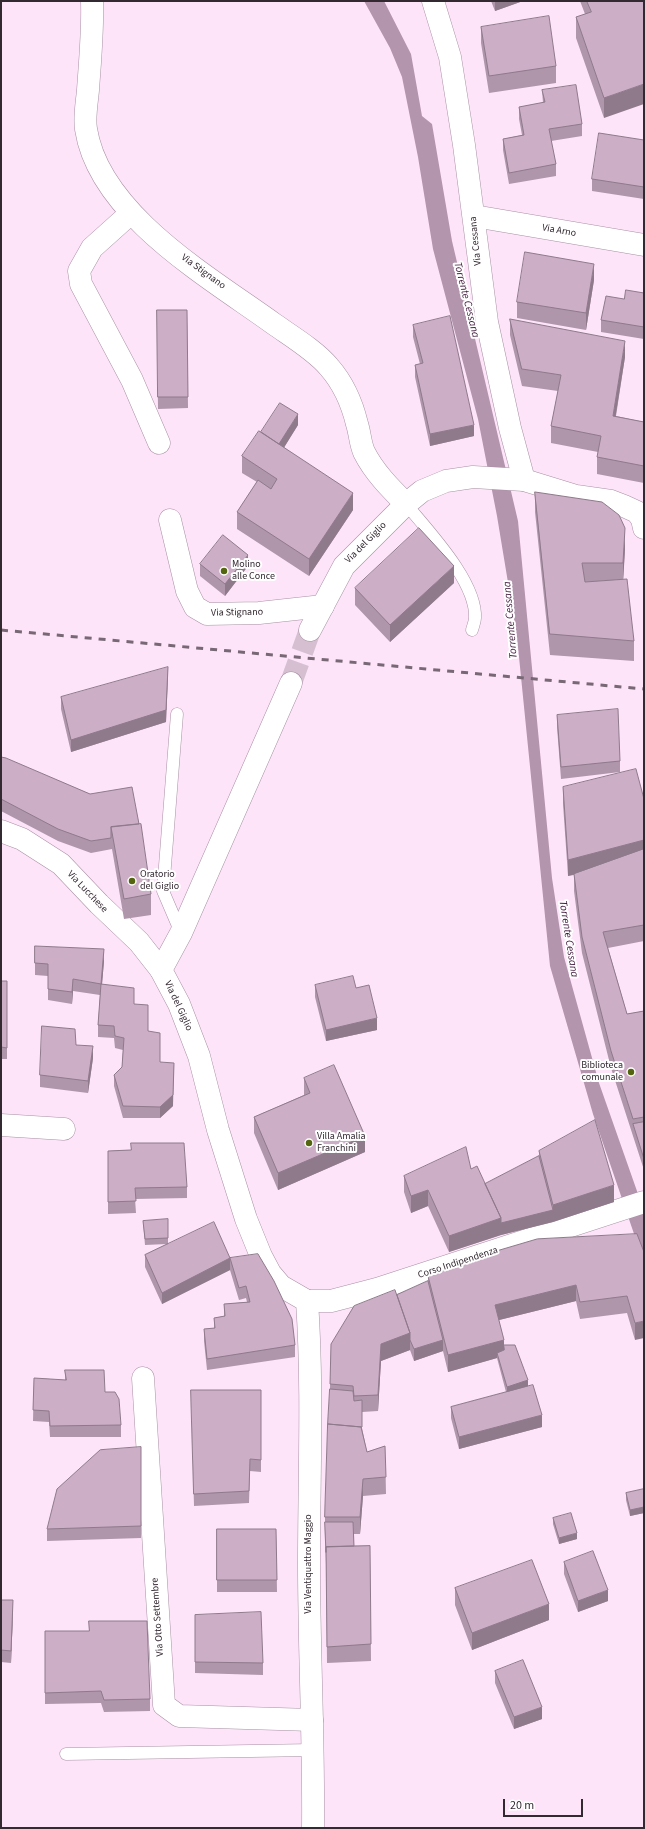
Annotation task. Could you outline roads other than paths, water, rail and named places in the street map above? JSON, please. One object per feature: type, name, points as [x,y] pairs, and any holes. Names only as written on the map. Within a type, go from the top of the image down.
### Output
[{"type":"street","name":"Via Stignano","points":[[92,1],[91,52],[85,126],[90,148],[96,164],[111,188],[131,213],[183,259],[307,348],[328,366],[344,387],[357,422],[364,451],[384,483],[406,504]]},
{"type":"street","name":"Via Cessana","points":[[433,1],[450,58],[474,216],[480,275],[487,322],[510,428],[524,480]]},
{"type":"street","points":[[131,213],[92,248],[79,271],[81,284],[132,380],[159,443]]},
{"type":"street","name":"Via Arno","points":[[474,216],[644,245]]},
{"type":"street","name":"Via del Giglio","points":[[310,630],[344,566],[406,504],[422,492],[446,481],[473,477],[524,480],[570,494],[611,501],[624,506],[637,512],[642,519],[644,528]]},
{"type":"street","name":"Via Stignano","points":[[170,520],[187,591],[195,607],[206,614],[260,613],[323,606]]},
{"type":"street","name":"Via del Giglio","points":[[291,684],[181,933],[161,970],[179,1004],[199,1056],[225,1152],[246,1219],[260,1256],[270,1274],[281,1286],[307,1301]]},
{"type":"street","name":"Via Lucchese","points":[[1,831],[22,839],[61,864],[99,904],[139,942],[161,970]]},
{"type":"street","points":[[1,1125],[64,1129]]},
{"type":"street","name":"Corso Indipendenza","points":[[307,1301],[331,1301],[377,1289],[644,1202]]},
{"type":"street","name":"Via Ventiquattro Maggio","points":[[307,1301],[311,1355],[309,1599],[314,1750],[313,1828]]},
{"type":"street","name":"Via Otto Settembre","points":[[144,1378],[164,1705],[179,1716],[312,1720]]},
{"type":"lane","points":[[406,504],[462,574],[472,596],[475,618],[472,630]]},
{"type":"lane","points":[[177,714],[163,890],[181,933]]},
{"type":"lane","points":[[66,1754],[314,1750]]},
{"type":"tunnel","points":[[291,683],[310,630]]},
{"type":"railway","points":[[1,630],[644,689]]},
{"type":"place","name":"Molino alle Conce","points":[[224,571]]},
{"type":"place","name":"Oratorio del Giglio","points":[[132,881]]},
{"type":"place","name":"Biblioteca comunale","points":[[631,1072]]},
{"type":"place","name":"Villa Amalia Franchini","points":[[309,1143]]},
{"type":"water label","name":"Torrente Cessana","points":[[466,300]]},
{"type":"water label","name":"Torrente Cessana","points":[[511,620]]},
{"type":"water label","name":"Torrente Cessana","points":[[568,939]]}]
